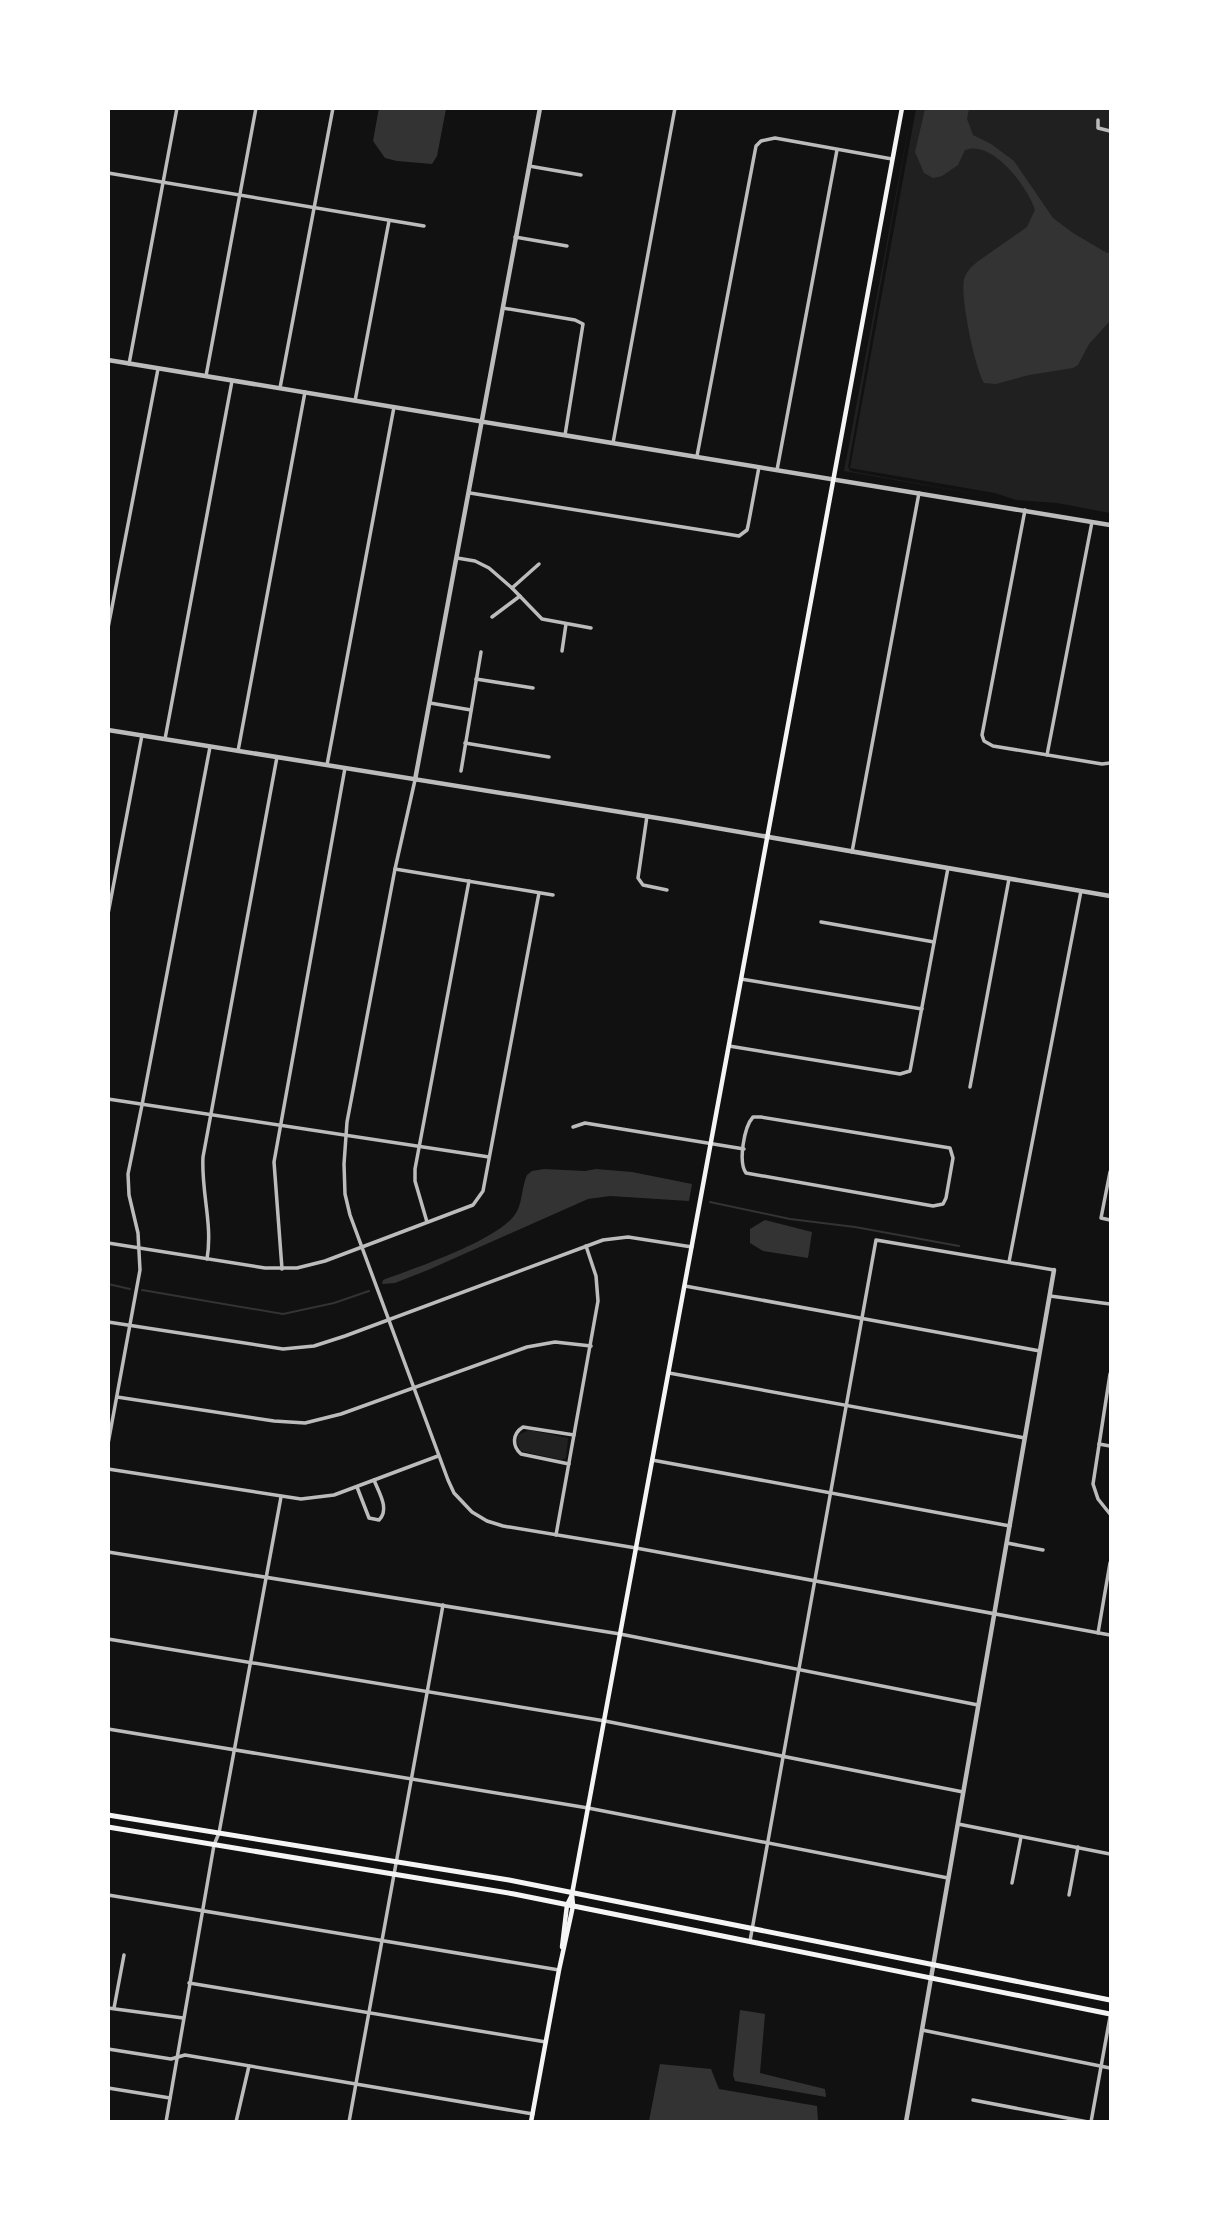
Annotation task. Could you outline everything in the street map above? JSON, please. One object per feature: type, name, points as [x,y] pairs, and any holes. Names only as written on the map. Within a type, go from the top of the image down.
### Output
[{"type":"main road","points":[[531,2122],[561,1955],[562,1930],[570,1906],[605,1721],[902,108]]},
{"type":"main road","points":[[108,1815],[572,1894],[1111,2000]]},
{"type":"main road","points":[[108,1827],[570,1906],[930,1976],[1111,2015]]},
{"type":"street","points":[[129,363],[177,108]]},
{"type":"street","points":[[206,376],[256,108]]},
{"type":"street","points":[[280,388],[333,108]]},
{"type":"street","points":[[540,108],[470,493],[415,780],[395,869],[346,1136],[345,1194],[361,1247],[438,1456],[454,1493],[472,1512],[503,1526],[1111,1636]]},
{"type":"street","points":[[613,443],[675,108]]},
{"type":"street","points":[[1097,120],[1098,128],[1111,131]]},
{"type":"street","points":[[697,456],[753,154],[761,141],[775,138],[892,159]]},
{"type":"street","points":[[777,470],[837,150]]},
{"type":"street","points":[[529,166],[581,175]]},
{"type":"street","points":[[108,173],[424,226]]},
{"type":"street","points":[[355,401],[389,220]]},
{"type":"street","points":[[515,237],[568,246]]},
{"type":"street","points":[[502,308],[575,320],[583,324],[565,435]]},
{"type":"street","points":[[108,360],[1111,525]]},
{"type":"street","points":[[108,628],[158,368]]},
{"type":"street","points":[[165,739],[232,381]]},
{"type":"street","points":[[238,751],[305,392]]},
{"type":"street","points":[[327,765],[394,407]]},
{"type":"street","points":[[470,493],[739,536],[747,530],[759,467]]},
{"type":"street","points":[[852,852],[919,493]]},
{"type":"street","points":[[1025,510],[982,735],[984,741],[993,746],[1102,764],[1111,763]]},
{"type":"street","points":[[1047,755],[1092,522]]},
{"type":"street","points":[[457,558],[482,564],[512,587],[542,619],[591,628]]},
{"type":"street","points":[[512,587],[539,564]]},
{"type":"street","points":[[492,617],[520,596]]},
{"type":"street","points":[[562,651],[566,624]]},
{"type":"street","points":[[461,771],[481,652]]},
{"type":"street","points":[[477,679],[533,688]]},
{"type":"street","points":[[430,703],[471,710]]},
{"type":"street","points":[[108,730],[647,816],[1111,896]]},
{"type":"street","points":[[108,914],[142,735]]},
{"type":"street","points":[[466,743],[549,757]]},
{"type":"street","points":[[108,1444],[140,1270],[128,1174],[209,747]]},
{"type":"street","points":[[207,1259],[210,1222],[202,1181],[203,1157],[277,757]]},
{"type":"street","points":[[282,1269],[274,1162],[345,768]]},
{"type":"street","points":[[647,816],[638,878],[643,885],[667,890]]},
{"type":"street","points":[[729,1046],[900,1074],[910,1071],[948,868]]},
{"type":"street","points":[[395,869],[552,895]]},
{"type":"street","points":[[970,1087],[1009,879]]},
{"type":"street","points":[[427,1222],[415,1181],[419,1145],[468,881]]},
{"type":"street","points":[[1009,1262],[1081,891]]},
{"type":"street","points":[[108,1243],[282,1269],[311,1265],[473,1205],[479,1199],[489,1157],[539,893]]},
{"type":"street","points":[[821,922],[934,942]]},
{"type":"street","points":[[741,979],[922,1009]]},
{"type":"street","points":[[108,1099],[489,1157]]},
{"type":"street","points":[[755,1116],[946,1147],[952,1150],[953,1158],[946,1198],[943,1204],[933,1206],[750,1175],[742,1167],[744,1149],[750,1121],[755,1116]]},
{"type":"street","points":[[573,1127],[585,1123],[744,1149]]},
{"type":"street","points":[[1111,1172],[1101,1218],[1111,1220]]},
{"type":"street","points":[[108,1322],[283,1349],[314,1346],[603,1240],[628,1237],[692,1247]]},
{"type":"street","points":[[750,1941],[876,1240],[1054,1270],[906,2122]]},
{"type":"street","points":[[556,1535],[591,1346],[598,1290],[586,1246]]},
{"type":"street","points":[[685,1286],[1040,1351]]},
{"type":"street","points":[[1050,1296],[1111,1304]]},
{"type":"street","points":[[117,1396],[274,1422],[305,1423],[341,1414],[527,1347],[555,1342],[591,1346]]},
{"type":"street","points":[[668,1373],[1025,1438]]},
{"type":"street","points":[[1110,1377],[1098,1444],[1094,1489],[1098,1499],[1111,1514]]},
{"type":"street","points":[[569,1464],[521,1454],[515,1447],[515,1434],[523,1427],[574,1435]]},
{"type":"street","points":[[1098,1444],[1111,1446]]},
{"type":"street","points":[[108,1469],[281,1497],[317,1498],[357,1487],[438,1456]]},
{"type":"street","points":[[652,1460],[1010,1526]]},
{"type":"street","points":[[357,1487],[367,1514],[373,1520],[379,1520],[385,1509],[374,1480]]},
{"type":"street","points":[[166,2122],[214,1844],[219,1833],[281,1497]]},
{"type":"street","points":[[1007,1544],[1043,1550]]},
{"type":"street","points":[[108,1552],[620,1634],[978,1704]]},
{"type":"street","points":[[1098,1633],[1111,1563]]},
{"type":"street","points":[[349,2122],[443,1605]]},
{"type":"street","points":[[108,1639],[605,1721],[963,1792]]},
{"type":"street","points":[[108,1728],[588,1808],[948,1878]]},
{"type":"street","points":[[958,1824],[1111,1854]]},
{"type":"street","points":[[1012,1883],[1021,1836]]},
{"type":"street","points":[[1069,1895],[1078,1847]]},
{"type":"street","points":[[108,1895],[558,1970]]},
{"type":"street","points":[[114,2008],[124,1955]]},
{"type":"street","points":[[190,1983],[546,2042]]},
{"type":"street","points":[[108,2008],[183,2018]]},
{"type":"street","points":[[972,2100],[1090,2122],[1111,2015]]},
{"type":"street","points":[[922,2030],[1111,2068]]},
{"type":"street","points":[[108,2049],[171,2059],[185,2055],[533,2114]]},
{"type":"street","points":[[236,2122],[249,2065]]},
{"type":"street","points":[[108,2088],[170,2098]]},
{"type":"shaded area","points":[[379,108],[446,109],[437,156],[432,164],[385,158],[373,141]]},
{"type":"shaded area","points":[[912,109],[848,467],[850,471],[998,498],[844,471]]},
{"type":"shaded area","points":[[916,109],[1110,109],[1110,513],[1057,503],[1016,500],[995,493],[850,468]]},
{"type":"shaded area","points":[[925,109],[969,109],[967,119],[973,135],[1014,161],[1053,218],[1073,233],[1107,253],[1110,252],[1110,321],[1089,344],[1078,365],[1073,368],[996,384],[984,383],[969,332],[964,280],[977,262],[1027,227],[1035,210],[1025,189],[1008,167],[997,158],[975,148],[965,150],[958,165],[942,176],[933,178],[924,173],[915,152]]},
{"type":"shaded area","points":[[544,1169],[632,1172],[692,1184],[689,1201],[610,1196],[588,1199],[428,1270],[395,1283],[382,1284],[383,1280],[436,1260],[490,1235],[517,1212],[527,1175],[532,1171]]},
{"type":"shaded area","points":[[765,1220],[812,1232],[808,1258],[763,1251],[750,1243],[750,1229]]},
{"type":"shaded area","points":[[529,1430],[568,1438],[566,1458],[561,1460],[521,1451],[517,1443],[518,1435]]},
{"type":"shaded area","points":[[740,2010],[765,2014],[760,2073],[825,2089],[826,2097],[735,2081],[733,2075]]},
{"type":"shaded area","points":[[660,2064],[711,2069],[719,2089],[817,2106],[818,2121],[649,2121]]},
{"type":"waterway","points":[[710,1202],[790,1219],[855,1227],[959,1246]]},
{"type":"waterway","points":[[108,1284],[130,1289]]},
{"type":"waterway","points":[[142,1290],[283,1314],[334,1303],[369,1291]]}]
